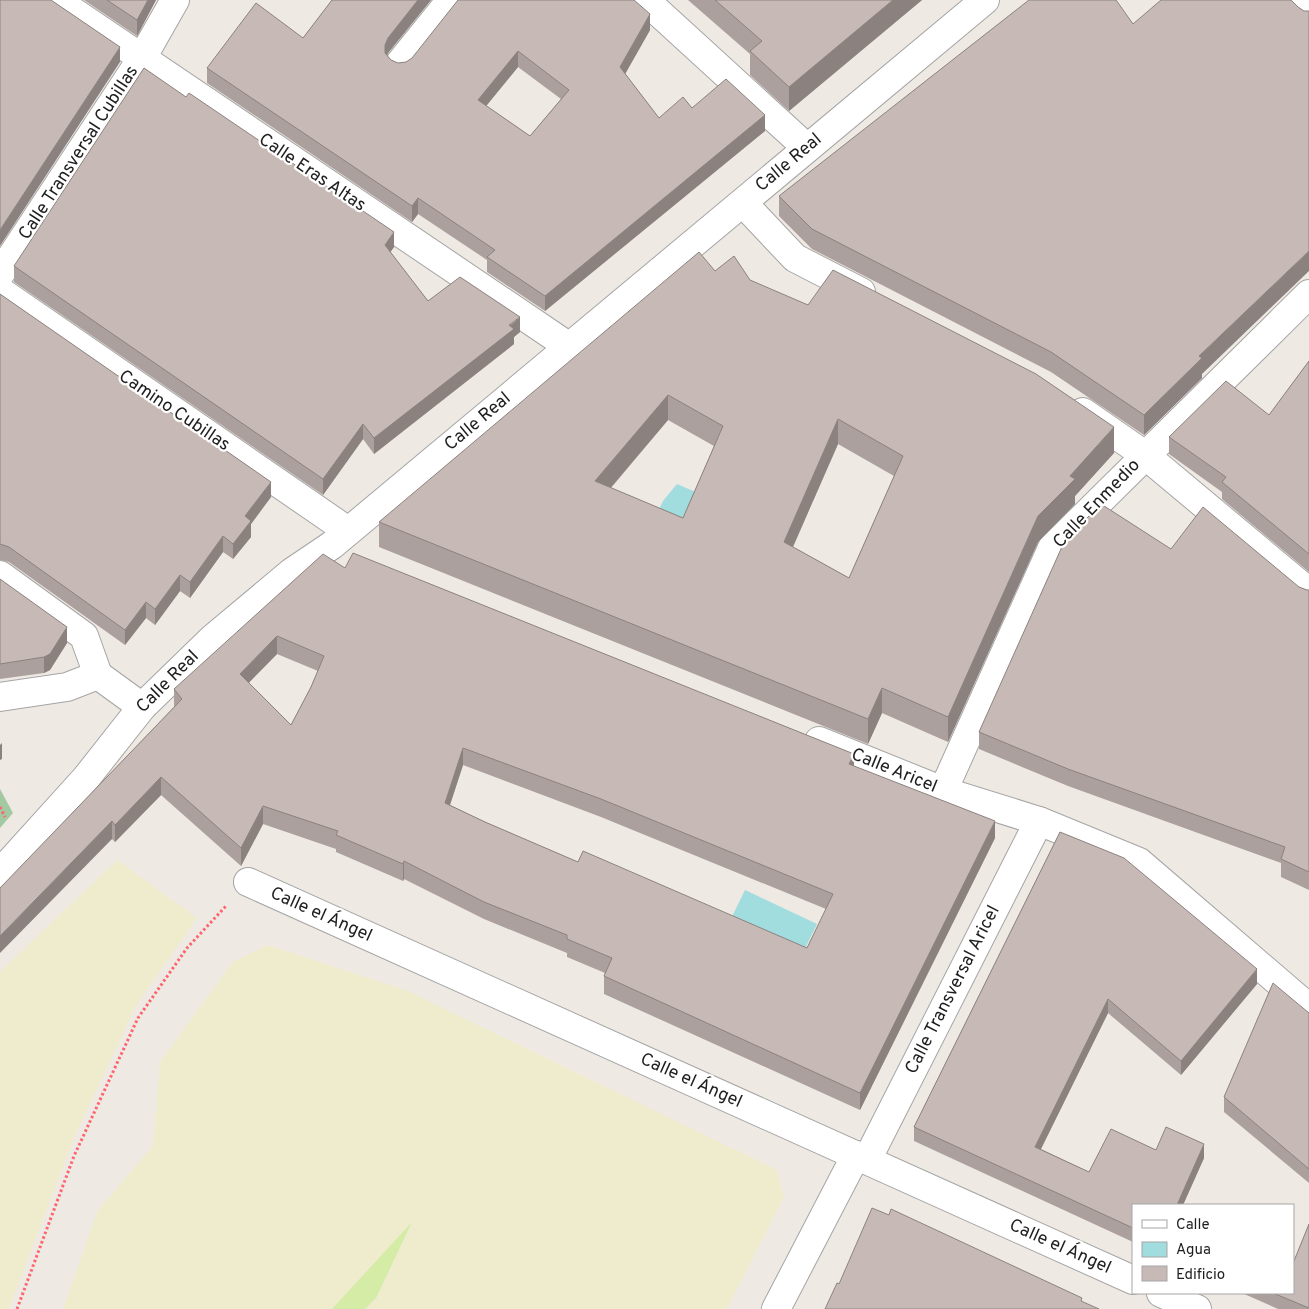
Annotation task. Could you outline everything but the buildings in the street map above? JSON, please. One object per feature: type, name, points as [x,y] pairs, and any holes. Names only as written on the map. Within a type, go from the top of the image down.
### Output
[{"type":"street","name":"Calle Eras Altas","points":[[56,0],[568,346]]},
{"type":"street","name":"Calle Transversal Cubillas","points":[[0,274],[142,58],[175,0]]},
{"type":"street","points":[[400,63],[451,0]]},
{"type":"street","points":[[645,0],[807,148]]},
{"type":"street","name":"Calle Real","points":[[0,873],[86,778],[142,707],[212,639],[292,572],[340,538],[985,0]]},
{"type":"street","points":[[1293,0],[1309,16]]},
{"type":"street","points":[[743,203],[795,258],[879,301]]},
{"type":"street","name":"Camino Cubillas","points":[[0,292],[340,538]]},
{"type":"street","name":"Calle Enmedio","points":[[943,791],[1052,548],[1309,294]]},
{"type":"street","points":[[1060,396],[1145,455],[1309,592]]},
{"type":"street","points":[[340,538],[360,556]]},
{"type":"street","points":[[0,575],[84,636],[98,675],[142,707]]},
{"type":"street","points":[[0,697],[67,687],[98,675]]},
{"type":"street","name":"Calle Aricel","points":[[795,732],[943,791],[1039,821],[1139,862],[1309,1008]]},
{"type":"street","name":"Calle Transversal Aricel","points":[[776,1309],[862,1157],[1039,821]]},
{"type":"street","name":"Calle el Ángel","points":[[248,882],[1132,1280]]},
{"type":"street","points":[[1163,1294],[1197,1309]]},
{"type":"path","points":[[16,1309],[74,1156],[138,1018],[187,948],[248,882]]},
{"type":"shaded area","points":[[117,860],[197,918],[137,1004],[74,1138],[9,1309],[0,1309],[0,972]]},
{"type":"shaded area","points":[[268,945],[408,991],[777,1170],[784,1197],[727,1309],[365,1309],[376,1298],[411,1224],[332,1309],[63,1309],[98,1210],[153,1146],[160,1062],[233,962]]},
{"type":"green space","points":[[0,789],[13,813],[0,828]]},
{"type":"green space","points":[[412,1222],[376,1298],[365,1309],[332,1309]]},
{"type":"water","points":[[677,484],[698,493],[681,534],[653,522],[663,501]]},
{"type":"water","points":[[745,890],[817,924],[799,961],[727,927]]}]
